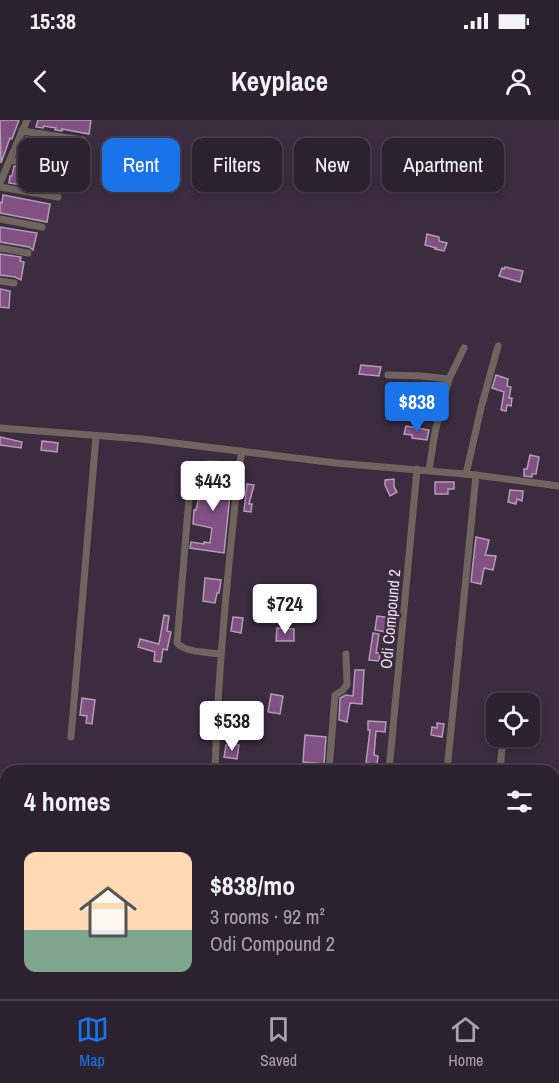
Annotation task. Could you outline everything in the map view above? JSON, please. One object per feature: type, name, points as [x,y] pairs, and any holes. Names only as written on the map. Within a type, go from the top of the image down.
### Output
[{"type":"street","points":[[0,183],[27,120]]},
{"type":"street","points":[[22,131],[69,138]]},
{"type":"street","points":[[10,160],[18,161]]},
{"type":"street","points":[[0,187],[58,197]]},
{"type":"street","points":[[0,219],[42,227]]},
{"type":"street","points":[[0,248],[28,253]]},
{"type":"street","points":[[0,281],[14,283]]},
{"type":"street","points":[[466,474],[498,346]]},
{"type":"street","points":[[429,470],[435,432],[449,380],[464,348]]},
{"type":"street","points":[[388,375],[449,380]]},
{"type":"street","points":[[0,428],[142,440],[336,463],[477,475],[559,486]]},
{"type":"street","points":[[71,737],[96,436]]},
{"type":"street","points":[[215,765],[225,599],[242,452]]},
{"type":"street","points":[[221,654],[189,650],[180,647],[177,643],[191,474],[197,466],[207,464],[239,468]]},
{"type":"street","name":"Odi Compound 2","points":[[390,765],[417,469]]},
{"type":"street","points":[[448,765],[477,475]]},
{"type":"street","points":[[329,765],[335,695],[347,685],[346,654]]},
{"type":"street","points":[[501,765],[502,747]]},
{"type":"building","points":[[0,120],[19,120],[1,163]]},
{"type":"building","points":[[38,120],[91,120],[89,134],[62,129],[62,131],[55,130],[56,128],[44,126],[43,128],[36,127]]},
{"type":"building","points":[[14,166],[18,167],[18,185],[9,183],[10,176],[12,176]]},
{"type":"building","points":[[3,195],[50,204],[47,222],[0,213],[0,202],[2,203]]},
{"type":"building","points":[[0,227],[37,233],[33,250],[29,247],[0,242]]},
{"type":"building","points":[[427,234],[439,237],[439,241],[447,243],[444,251],[425,245]]},
{"type":"building","points":[[0,254],[21,257],[20,261],[24,262],[21,280],[0,275]]},
{"type":"building","points":[[502,268],[523,271],[520,282],[499,276]]},
{"type":"building","points":[[0,289],[10,291],[9,308],[0,307]]},
{"type":"building","points":[[361,365],[381,367],[379,376],[359,374]]},
{"type":"building","points":[[496,375],[508,379],[507,386],[511,387],[509,398],[512,398],[511,406],[507,405],[506,411],[501,410],[504,392],[492,388]]},
{"type":"building","points":[[406,426],[429,430],[427,440],[412,438],[412,435],[404,434]]},
{"type":"building","points":[[0,437],[22,442],[21,448],[0,445]]},
{"type":"building","points":[[42,441],[58,443],[57,452],[41,450]]},
{"type":"building","points":[[530,455],[539,457],[536,474],[532,474],[532,477],[524,476],[524,469],[527,469]]},
{"type":"building","points":[[209,475],[223,479],[222,482],[231,485],[224,553],[190,548],[191,542],[210,543],[212,528],[193,524],[194,510],[196,510],[199,497],[195,496],[196,484],[201,485],[203,478],[208,479]]},
{"type":"building","points":[[394,479],[397,492],[390,496],[385,480]]},
{"type":"building","points":[[435,482],[454,482],[454,489],[448,489],[448,494],[435,494]]},
{"type":"building","points":[[247,484],[254,485],[249,504],[252,504],[251,512],[244,511]]},
{"type":"building","points":[[510,490],[523,491],[522,501],[517,499],[516,504],[508,502]]},
{"type":"building","points":[[476,537],[489,540],[485,555],[496,556],[493,570],[484,568],[481,584],[471,582]]},
{"type":"building","points":[[205,578],[221,580],[215,603],[203,601]]},
{"type":"building","points":[[164,615],[169,616],[167,631],[171,632],[167,650],[163,649],[161,662],[154,661],[155,652],[138,647],[140,639],[159,644]]},
{"type":"building","points":[[377,616],[391,618],[386,632],[375,630]]},
{"type":"building","points":[[233,617],[243,618],[241,633],[231,631]]},
{"type":"building","points":[[277,628],[294,629],[294,641],[276,641]]},
{"type":"building","points":[[373,633],[379,634],[376,653],[380,653],[379,661],[369,660]]},
{"type":"building","points":[[355,670],[364,670],[362,704],[350,703],[347,722],[339,720],[340,698],[346,695],[353,696]]},
{"type":"building","points":[[271,694],[283,696],[280,714],[268,712]]},
{"type":"building","points":[[82,698],[95,700],[92,724],[86,723],[87,716],[80,715]]},
{"type":"building","points":[[368,721],[386,722],[385,732],[376,731],[374,755],[378,756],[377,765],[366,763],[370,730],[368,730]]},
{"type":"building","points":[[437,723],[444,724],[442,737],[431,735],[432,727],[437,728]]},
{"type":"building","points":[[305,735],[326,737],[324,764],[303,762]]},
{"type":"building","points":[[233,744],[239,745],[237,759],[224,757],[226,745],[233,746]]}]
